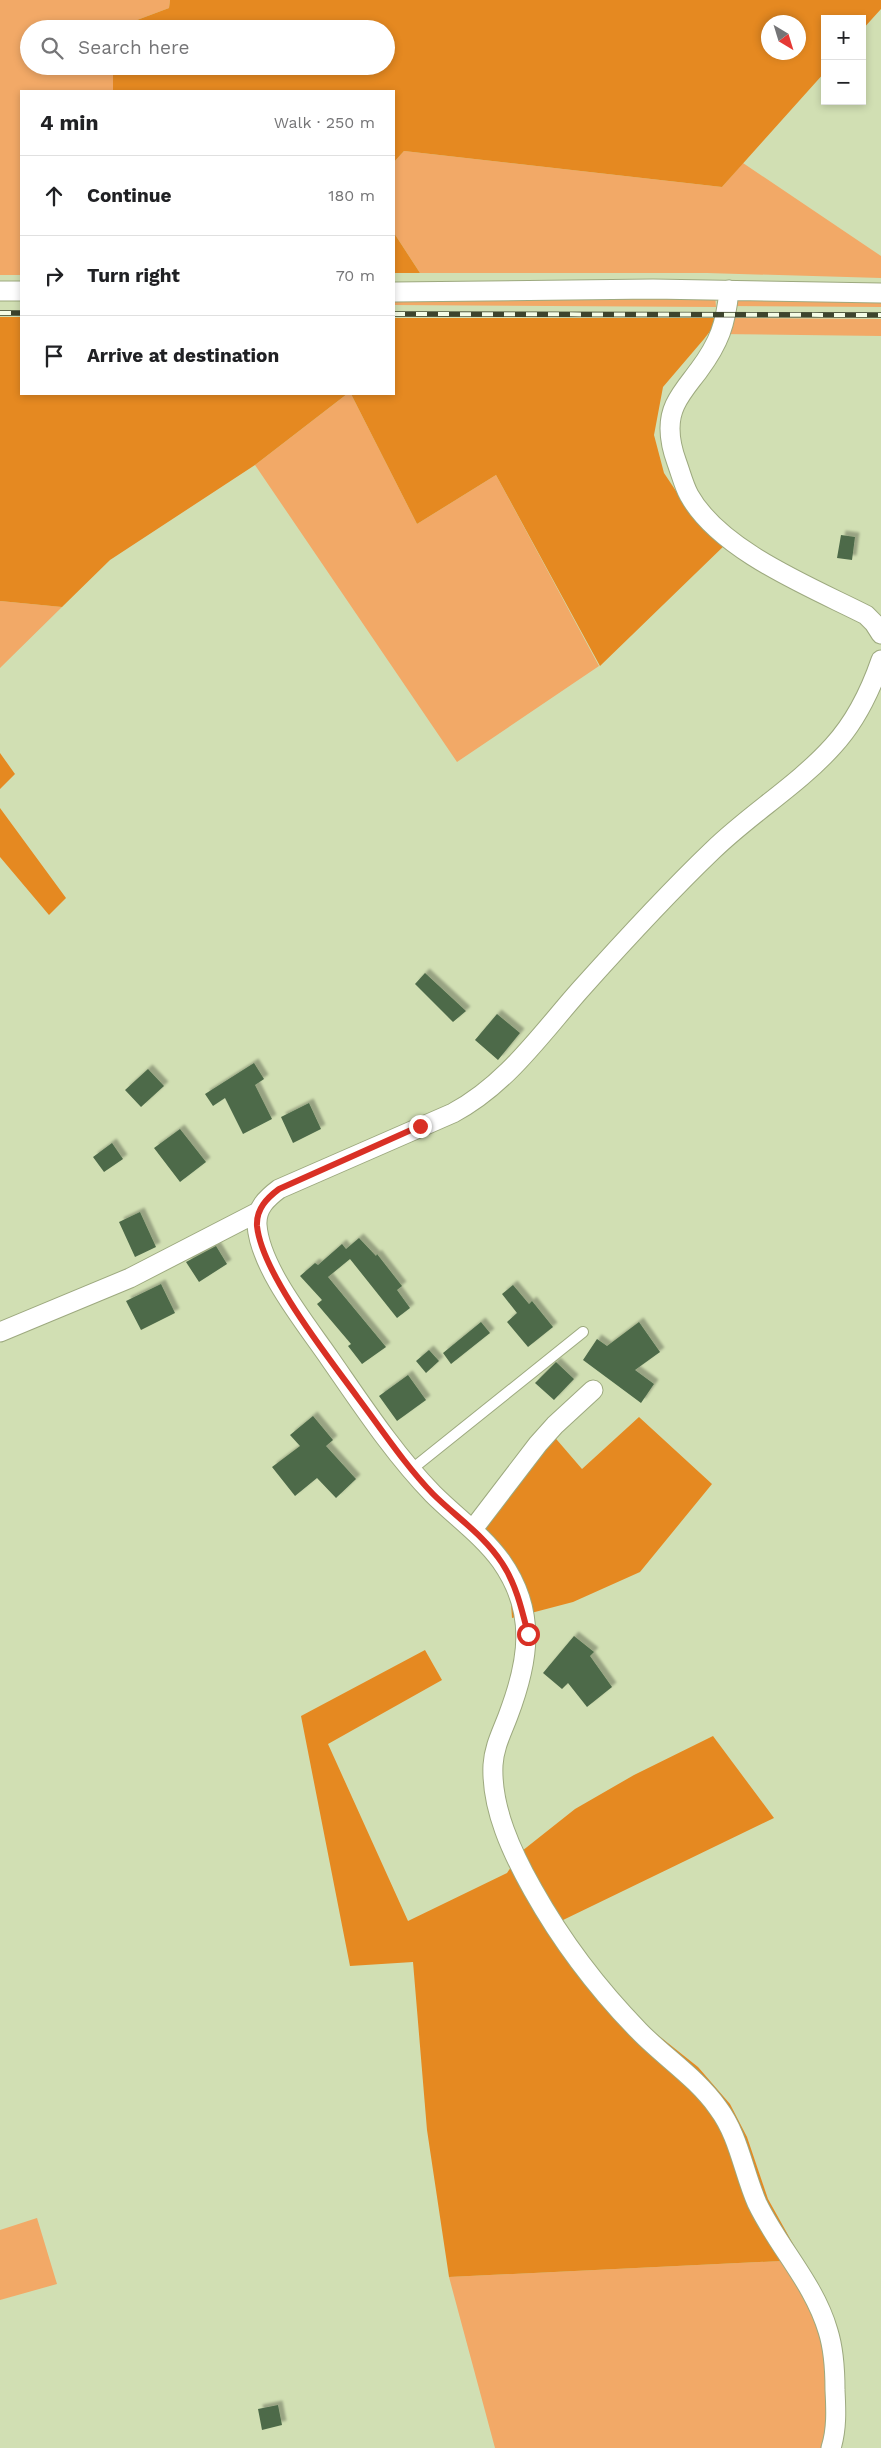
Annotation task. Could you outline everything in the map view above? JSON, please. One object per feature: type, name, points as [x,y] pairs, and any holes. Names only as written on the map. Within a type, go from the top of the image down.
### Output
[{"type":"street","points":[[0,290],[20,291]]},
{"type":"street","points":[[729,290],[720,336],[675,405],[669,426],[673,454],[689,495],[701,512],[722,533],[756,558],[866,615],[881,634]]},
{"type":"street","points":[[395,292],[729,290],[881,293]]},
{"type":"street","points":[[0,1332],[130,1278],[258,1212],[268,1197],[296,1180],[473,1103],[490,1090],[510,1070],[624,941],[714,848],[833,747],[850,726],[865,701],[881,660]]},
{"type":"street","points":[[258,1212],[257,1226],[260,1240],[273,1273],[345,1380],[432,1493],[473,1528],[502,1563],[512,1580],[528,1634],[526,1658],[518,1688],[499,1738],[493,1762],[498,1806],[513,1851],[533,1890],[564,1941],[639,2031],[700,2086],[718,2106],[733,2132],[743,2168],[758,2203],[805,2280],[820,2309],[829,2333],[834,2363],[836,2412],[835,2437],[831,2448]]},
{"type":"street","points":[[473,1528],[544,1438],[593,1390]]},
{"type":"lane","points":[[412,1469],[583,1332]]},
{"type":"shaded area","points":[[0,0],[170,0],[169,8],[137,20],[20,20],[20,75],[113,75],[113,90],[20,90],[20,275],[0,275]]},
{"type":"shaded area","points":[[170,0],[881,0],[881,9],[866,26],[866,15],[821,15],[821,76],[722,187],[404,151],[395,161],[395,90],[113,90],[113,75],[395,75],[395,20],[137,20],[169,8]]},
{"type":"shaded area","points":[[404,151],[722,187],[743,163],[881,256],[881,278],[707,273],[420,273],[395,235],[395,161]]},
{"type":"shaded area","points":[[395,235],[420,273],[395,273]]},
{"type":"shaded area","points":[[395,290],[715,294],[716,307],[395,305]]},
{"type":"shaded area","points":[[733,294],[881,297],[881,307],[727,306]]},
{"type":"shaded area","points":[[0,317],[20,317],[20,395],[346,395],[255,465],[110,560],[62,607],[0,601]]},
{"type":"shaded area","points":[[395,318],[715,318],[711,330],[663,387],[654,435],[664,473],[690,512],[728,542],[600,666],[496,475],[417,524],[352,395],[395,395]]},
{"type":"shaded area","points":[[725,318],[881,319],[881,336],[719,334]]},
{"type":"shaded area","points":[[346,395],[352,395],[417,524],[496,475],[599,666],[457,762],[255,465]]},
{"type":"shaded area","points":[[0,601],[62,607],[0,668]]},
{"type":"shaded area","points":[[0,753],[15,774],[0,789]]},
{"type":"shaded area","points":[[0,808],[66,898],[49,915],[0,857]]},
{"type":"shaded area","points":[[639,1417],[712,1484],[640,1572],[573,1602],[512,1618],[511,1603],[502,1573],[468,1529],[545,1426],[582,1469]]},
{"type":"shaded area","points":[[425,1650],[442,1680],[328,1744],[408,1921],[507,1873],[522,1851],[575,1809],[634,1775],[713,1736],[774,1818],[561,1921],[580,1949],[639,2020],[698,2067],[730,2104],[747,2137],[768,2199],[802,2260],[449,2277],[427,2130],[413,1962],[350,1966],[301,1716]]},
{"type":"shaded area","points":[[37,2218],[57,2284],[0,2300],[0,2230]]},
{"type":"shaded area","points":[[802,2260],[834,2331],[826,2448],[495,2448],[449,2277]]},
{"type":"building","points":[[841,535],[855,537],[852,560],[837,558]]},
{"type":"building","points":[[425,973],[466,1011],[453,1022],[415,984]]},
{"type":"building","points":[[497,1014],[520,1033],[498,1060],[475,1040]]},
{"type":"building","points":[[254,1063],[264,1079],[255,1085],[272,1119],[243,1134],[225,1098],[213,1106],[205,1094]]},
{"type":"building","points":[[148,1069],[164,1086],[141,1107],[125,1090]]},
{"type":"building","points":[[309,1103],[321,1129],[293,1143],[281,1117]]},
{"type":"building","points":[[180,1129],[206,1162],[180,1182],[154,1148]]},
{"type":"building","points":[[112,1143],[123,1159],[104,1172],[93,1157]]},
{"type":"building","points":[[140,1212],[156,1247],[135,1257],[119,1222]]},
{"type":"building","points":[[359,1238],[376,1256],[377,1254],[402,1286],[397,1290],[410,1308],[397,1318],[350,1259],[328,1277],[386,1347],[362,1364],[348,1346],[351,1344],[317,1304],[322,1300],[300,1276],[315,1263],[318,1265],[342,1244],[346,1249]]},
{"type":"building","points":[[216,1246],[227,1264],[199,1282],[186,1262]]},
{"type":"building","points":[[161,1284],[175,1313],[141,1330],[126,1301]]},
{"type":"building","points":[[513,1285],[529,1304],[532,1301],[553,1327],[528,1347],[507,1322],[517,1313],[502,1294]]},
{"type":"building","points":[[481,1322],[490,1333],[451,1364],[443,1353]]},
{"type":"building","points":[[639,1322],[660,1352],[635,1370],[654,1384],[641,1403],[583,1360],[597,1339],[607,1346]]},
{"type":"building","points":[[429,1350],[439,1361],[426,1373],[416,1361]]},
{"type":"building","points":[[556,1362],[574,1379],[554,1400],[535,1383]]},
{"type":"building","points":[[408,1375],[426,1400],[397,1421],[379,1396]]},
{"type":"building","points":[[313,1416],[333,1440],[326,1446],[356,1479],[336,1498],[317,1478],[295,1496],[272,1467],[300,1446],[290,1435]]},
{"type":"building","points":[[574,1636],[594,1652],[590,1656],[612,1687],[587,1707],[568,1683],[562,1689],[543,1673]]},
{"type":"building","points":[[278,2405],[282,2425],[262,2430],[258,2409]]},
{"type":"railway","points":[[0,313],[20,313]]},
{"type":"railway","points":[[395,314],[881,315]]},
{"type":"route","points":[[420,1126],[279,1189],[268,1197],[258,1212],[257,1226],[260,1240],[273,1273],[288,1298],[345,1380],[388,1439],[432,1493],[454,1514],[473,1528],[502,1563],[512,1580],[528,1634]]}]
